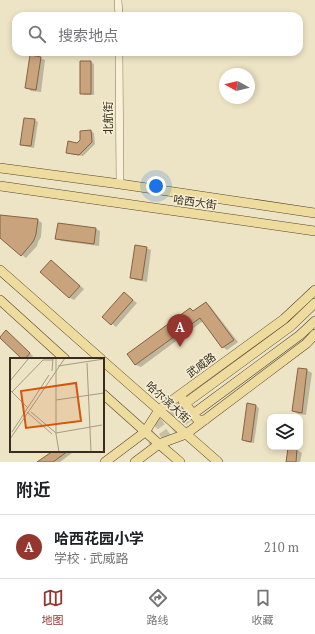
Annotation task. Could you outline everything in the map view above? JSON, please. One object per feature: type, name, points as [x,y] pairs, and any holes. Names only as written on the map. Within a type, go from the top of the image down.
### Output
[{"type":"main road","name":"哈西大街","points":[[0,168],[315,213]]},
{"type":"main road","name":"哈西大街","points":[[0,186],[315,231]]},
{"type":"main road","name":"哈尔滨大街","points":[[0,270],[100,358]]},
{"type":"main road","name":"武威路","points":[[105,462],[145,432],[159,410],[284,319],[315,290]]},
{"type":"main road","points":[[0,300],[64,358]]},
{"type":"main road","name":"武威路","points":[[190,400],[291,326],[315,302]]},
{"type":"main road","points":[[197,411],[300,335],[315,321]]},
{"type":"main road","points":[[135,462],[159,444],[186,434],[206,420],[307,343],[315,334]]},
{"type":"main road","name":"哈尔滨大街","points":[[104,362],[218,462]]},
{"type":"main road","points":[[184,392],[182,396],[183,401],[197,419],[206,420]]},
{"type":"main road","points":[[104,395],[180,462]]},
{"type":"street","points":[[118,0],[119,12]]},
{"type":"street","name":"北航街","points":[[119,56],[120,184]]},
{"type":"building","points":[[30,56],[41,57],[36,90],[25,88]]},
{"type":"building","points":[[80,61],[91,61],[91,94],[80,94]]},
{"type":"building","points":[[24,118],[35,119],[31,146],[20,145]]},
{"type":"building","points":[[91,130],[92,142],[79,155],[66,153],[68,141],[77,143],[80,140],[80,131]]},
{"type":"building","points":[[0,215],[38,219],[34,240],[21,256],[0,238]]},
{"type":"building","points":[[58,223],[96,228],[94,244],[55,239]]},
{"type":"building","points":[[135,245],[147,247],[142,280],[130,278]]},
{"type":"building","points":[[51,260],[80,286],[69,298],[40,272]]},
{"type":"building","points":[[124,292],[133,300],[111,325],[102,317]]},
{"type":"building","points":[[206,302],[234,340],[222,348],[200,318],[135,365],[127,354],[190,308],[193,311]]},
{"type":"building","points":[[6,330],[30,353],[26,358],[21,358],[0,337]]},
{"type":"building","points":[[298,368],[307,369],[302,413],[292,411]]},
{"type":"building","points":[[247,403],[256,405],[251,442],[242,440]]},
{"type":"building","points":[[288,450],[297,450],[296,462],[286,462]]},
{"type":"building","points":[[52,452],[67,452],[53,462],[37,462]]},
{"type":"tunnel","points":[[144,434],[190,400]]},
{"type":"tunnel","points":[[151,446],[197,411]]},
{"type":"place","name":"哈西花园小学","points":[[180,347]]}]
